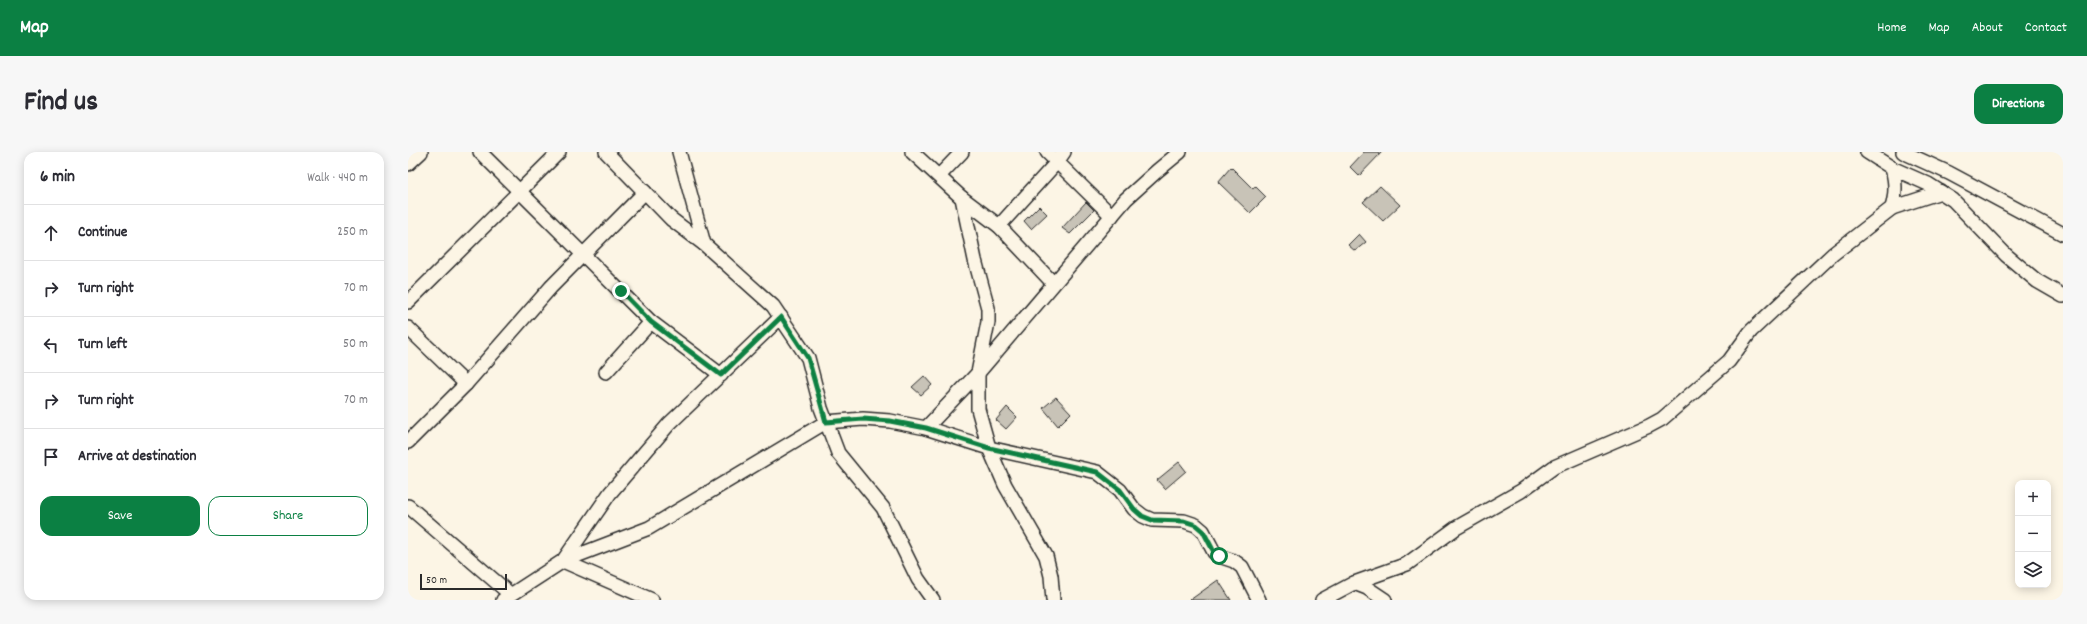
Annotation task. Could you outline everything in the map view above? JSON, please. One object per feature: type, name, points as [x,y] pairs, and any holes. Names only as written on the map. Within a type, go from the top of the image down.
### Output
[{"type":"street","points":[[408,164],[421,152]]},
{"type":"street","points":[[480,152],[651,322],[721,375]]},
{"type":"street","points":[[408,302],[559,152]]},
{"type":"street","points":[[606,152],[671,219],[704,244],[773,306],[808,358],[826,422],[840,456],[883,508],[918,579],[933,600]]},
{"type":"street","points":[[679,152],[704,244]]},
{"type":"street","points":[[912,152],[962,198],[998,226],[1053,283]]},
{"type":"street","points":[[939,176],[962,152]]},
{"type":"street","points":[[1047,152],[1060,157],[1112,216]]},
{"type":"street","points":[[926,428],[978,374],[1053,283],[1126,199],[1156,170],[1180,152]]},
{"type":"street","points":[[1867,152],[1892,168],[1928,184],[1953,200],[2006,255],[2037,281],[2063,296]]},
{"type":"street","points":[[1902,152],[1949,173],[2063,234]]},
{"type":"street","points":[[998,226],[1060,157]]},
{"type":"street","points":[[1892,168],[1896,184],[1896,194],[1892,208]]},
{"type":"street","points":[[408,442],[466,384],[550,287],[645,192]]},
{"type":"street","points":[[1322,600],[1354,583],[1407,564],[1456,528],[1521,491],[1554,467],[1662,419],[1729,361],[1751,331],[1834,254],[1892,208],[1941,192]]},
{"type":"street","points":[[962,198],[975,260],[988,308],[988,322],[978,374],[978,409],[989,448],[1005,485],[1046,556],[1051,576],[1053,600]]},
{"type":"street","points":[[563,561],[610,493],[669,424],[781,317]]},
{"type":"street","points":[[606,372],[651,322]]},
{"type":"street","points":[[408,328],[466,384]]},
{"type":"street","points":[[408,506],[506,597],[563,561],[649,528],[826,422],[863,419],[890,421],[926,428],[989,448],[1097,472],[1120,490],[1134,509],[1142,516],[1152,520],[1184,521],[1196,525],[1203,531],[1214,552],[1219,556],[1234,561],[1242,567],[1259,600]]},
{"type":"street","points":[[563,561],[652,600]]},
{"type":"street","points":[[1354,583],[1367,588],[1385,600]]},
{"type":"building","points":[[1364,152],[1382,152],[1359,176],[1350,167]]},
{"type":"building","points":[[1231,167],[1253,189],[1255,186],[1266,197],[1250,213],[1218,182]]},
{"type":"building","points":[[1380,186],[1400,205],[1383,221],[1363,202]]},
{"type":"building","points":[[1086,202],[1094,210],[1070,234],[1062,228]]},
{"type":"building","points":[[1039,206],[1047,214],[1031,229],[1024,221]]},
{"type":"building","points":[[1359,234],[1366,242],[1355,251],[1348,245]]},
{"type":"building","points":[[924,376],[932,385],[921,395],[912,387]]},
{"type":"building","points":[[1056,397],[1071,413],[1058,426],[1043,408]]},
{"type":"building","points":[[1007,407],[1017,417],[1006,429],[996,420]]},
{"type":"building","points":[[1179,462],[1186,471],[1165,489],[1157,480]]},
{"type":"building","points":[[1218,580],[1231,600],[1190,600]]},
{"type":"route","points":[[621,291],[651,322],[721,375],[781,317],[808,358],[826,422],[863,419],[890,421],[926,428],[989,448],[1097,472],[1120,490],[1134,509],[1142,516],[1152,520],[1165,522],[1184,521],[1196,525],[1203,531],[1214,552],[1219,556]]}]
